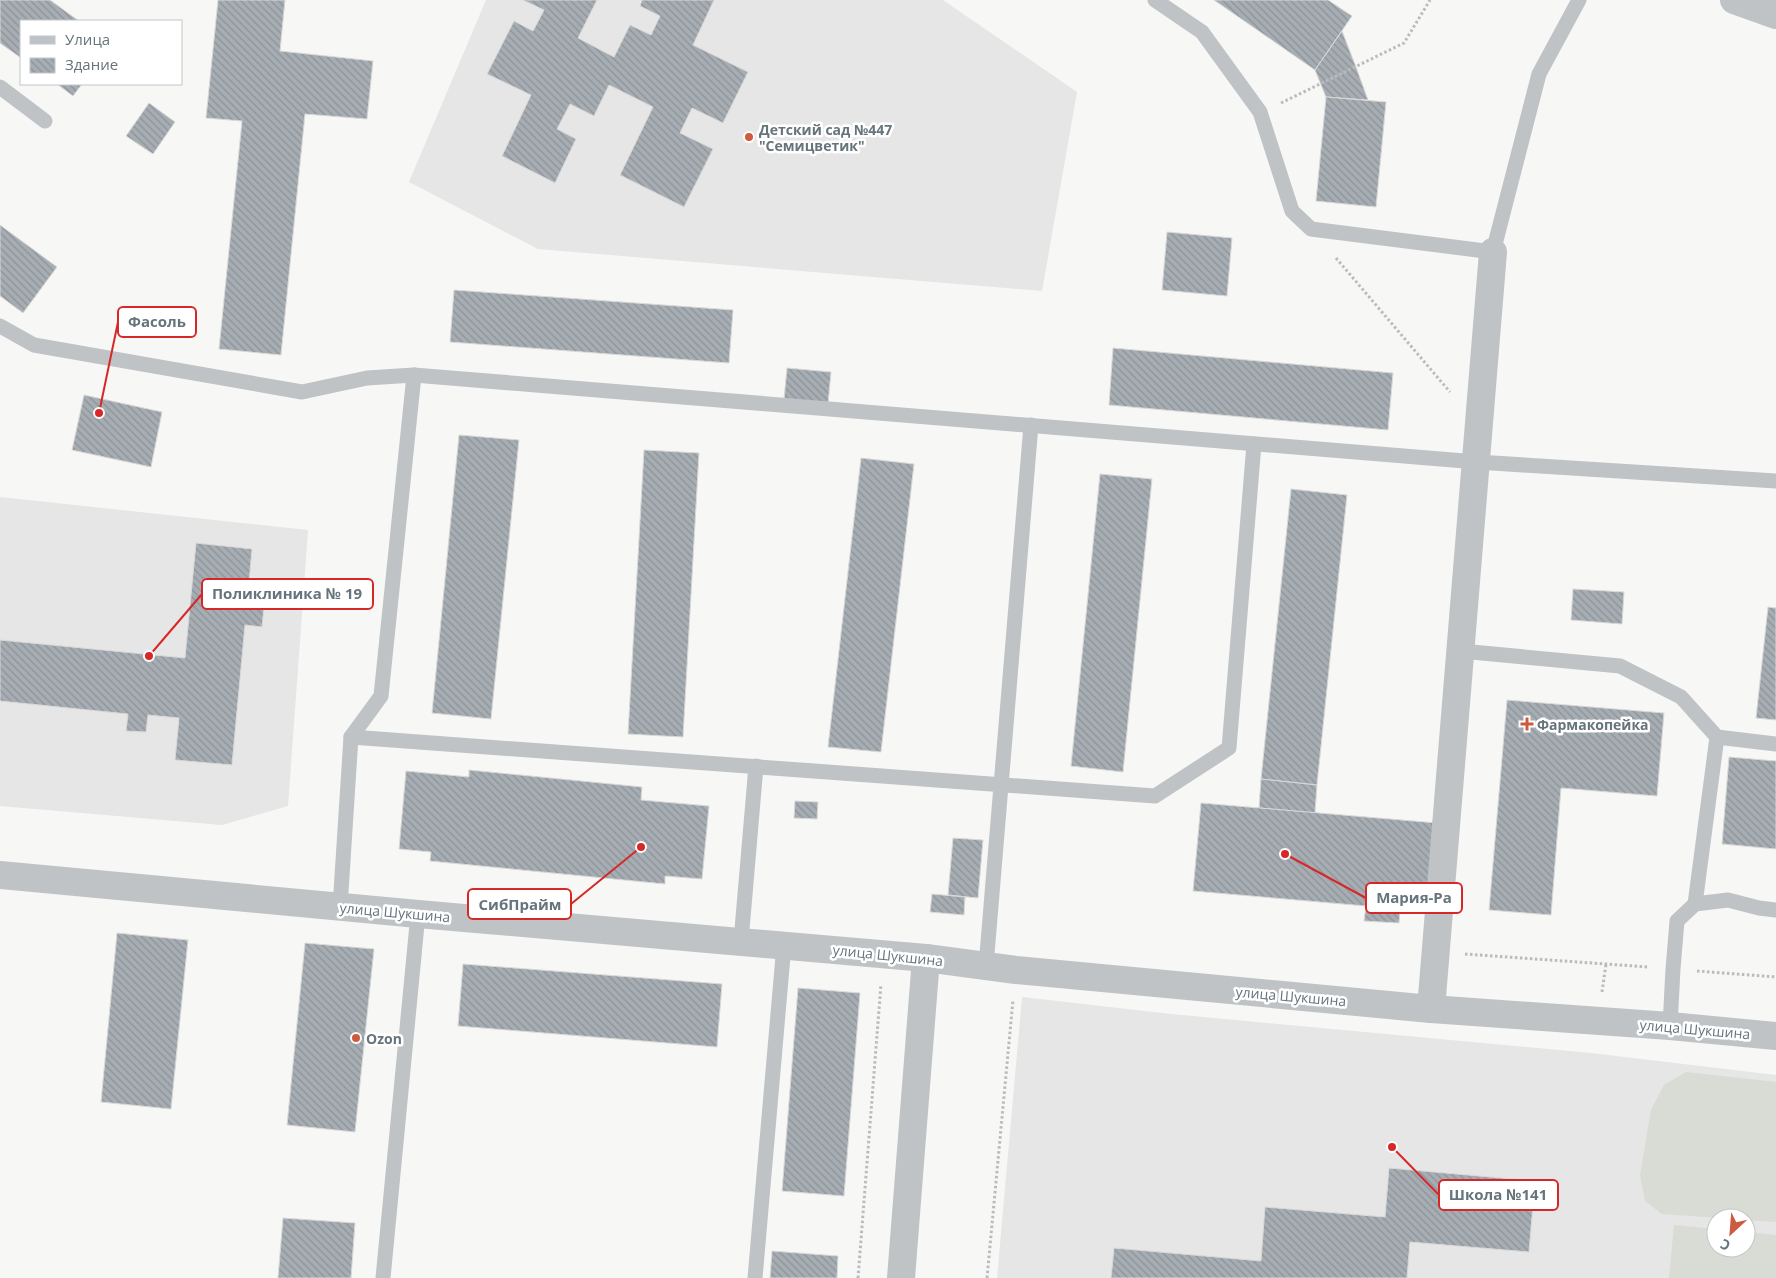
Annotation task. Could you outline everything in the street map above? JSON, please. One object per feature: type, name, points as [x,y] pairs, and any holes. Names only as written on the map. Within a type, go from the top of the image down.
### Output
[{"type":"street","points":[[1734,0],[1776,15]]},
{"type":"street","points":[[1431,1009],[1493,252]]},
{"type":"street","name":"улица Шукшина","points":[[0,875],[418,914],[926,958],[1016,970],[1431,1009],[1670,1026],[1776,1036]]},
{"type":"street","points":[[901,1278],[926,958]]},
{"type":"lane","points":[[1155,0],[1202,32],[1260,112],[1292,211],[1311,229],[1493,252],[1539,74],[1580,0]]},
{"type":"lane","points":[[0,87],[45,121]]},
{"type":"lane","points":[[0,326],[34,345],[302,392],[367,378],[414,375],[1477,462],[1776,481]]},
{"type":"lane","points":[[340,907],[350,737],[381,696],[414,375]]},
{"type":"lane","points":[[986,966],[1031,426]]},
{"type":"lane","points":[[350,737],[1156,796],[1229,748],[1254,444]]},
{"type":"lane","points":[[1461,650],[1620,666],[1681,697],[1716,736],[1776,744]]},
{"type":"lane","points":[[1670,1026],[1672,969],[1677,922],[1695,904],[1716,736]]},
{"type":"lane","points":[[740,942],[756,766]]},
{"type":"lane","points":[[1695,904],[1728,900],[1759,908],[1776,910]]},
{"type":"lane","points":[[383,1278],[418,914]]},
{"type":"lane","points":[[755,1278],[784,945]]},
{"type":"path","points":[[1260,112],[1404,43],[1430,0]]},
{"type":"path","points":[[1311,229],[1480,427]]},
{"type":"path","points":[[1436,952],[1776,977]]},
{"type":"path","points":[[858,1278],[883,954]]},
{"type":"path","points":[[987,1278],[1016,970]]},
{"type":"shaded area","name":"Детский сад №447 \"Семицветик\"","points":[[486,0],[943,0],[1077,92],[1042,291],[538,249],[409,182]]},
{"type":"shaded area","points":[[0,497],[308,530],[288,806],[222,825],[0,806]]},
{"type":"shaded area","points":[[1022,997],[1171,1014],[1591,1053],[1776,1075],[1776,1278],[997,1278]]},
{"type":"shaded area","points":[[1686,1072],[1776,1082],[1776,1222],[1756,1221],[1756,1208],[1706,1208],[1706,1217],[1662,1214],[1645,1201],[1640,1175],[1651,1110],[1664,1085]]},
{"type":"shaded area","points":[[1674,1225],[1706,1228],[1706,1258],[1756,1258],[1756,1233],[1776,1235],[1776,1278],[1669,1278]]},
{"type":"building","points":[[0,0],[50,0],[78,20],[20,20],[20,57],[0,43]]},
{"type":"building","points":[[218,0],[285,0],[280,51],[373,61],[367,119],[305,114],[281,355],[219,349],[242,121],[206,118]]},
{"type":"building","points":[[523,0],[597,0],[578,38],[614,57],[630,25],[651,35],[660,16],[640,6],[642,0],[714,0],[693,45],[748,72],[723,123],[692,108],[680,133],[713,149],[684,207],[620,175],[653,107],[609,85],[594,116],[570,104],[557,129],[576,139],[555,183],[502,156],[531,95],[487,74],[514,21],[533,31],[544,10]]},
{"type":"building","points":[[1214,0],[1328,0],[1352,16],[1315,70]]},
{"type":"building","points":[[1342,31],[1368,100],[1326,97],[1315,70]]},
{"type":"building","points":[[58,85],[81,85],[73,96]]},
{"type":"building","points":[[1326,97],[1386,102],[1376,207],[1316,201]]},
{"type":"building","points":[[149,103],[175,122],[153,154],[126,136]]},
{"type":"building","points":[[0,225],[57,267],[23,313],[0,296]]},
{"type":"building","points":[[1167,232],[1232,238],[1227,296],[1162,290]]},
{"type":"building","points":[[454,290],[733,310],[729,363],[450,342]]},
{"type":"building","points":[[1113,348],[1393,373],[1388,430],[1109,405]]},
{"type":"building","points":[[787,368],[831,372],[828,404],[784,399]]},
{"type":"building","points":[[84,395],[162,412],[151,467],[72,450]]},
{"type":"building","points":[[459,435],[519,440],[491,719],[432,713]]},
{"type":"building","points":[[644,450],[699,453],[683,737],[628,734]]},
{"type":"building","points":[[861,458],[914,464],[881,752],[828,747]]},
{"type":"building","points":[[1100,474],[1152,479],[1123,772],[1071,766]]},
{"type":"building","points":[[1291,489],[1347,495],[1317,785],[1261,779]]},
{"type":"building","points":[[196,543],[252,549],[247,605],[264,607],[262,627],[245,625],[232,765],[175,760],[179,718],[148,715],[146,732],[126,731],[128,714],[0,701],[0,640],[185,658]]},
{"type":"building","points":[[1573,589],[1624,592],[1622,624],[1571,620]]},
{"type":"building","points":[[1768,607],[1776,608],[1776,720],[1756,718]]},
{"type":"building","points":[[1507,700],[1664,713],[1657,796],[1561,788],[1551,915],[1489,910]]},
{"type":"building","points":[[1729,757],[1776,761],[1776,849],[1722,844]]},
{"type":"building","points":[[469,770],[642,787],[641,800],[709,806],[702,879],[665,876],[665,884],[430,861],[431,852],[399,849],[406,771],[469,777]]},
{"type":"building","points":[[1261,779],[1317,785],[1315,813],[1259,808]]},
{"type":"building","points":[[795,801],[818,802],[817,819],[794,818]]},
{"type":"building","points":[[1201,803],[1437,823],[1430,911],[1400,909],[1399,923],[1364,921],[1366,906],[1193,891]]},
{"type":"building","points":[[953,838],[983,840],[978,898],[948,895]]},
{"type":"building","points":[[932,894],[965,897],[964,915],[930,912]]},
{"type":"building","points":[[117,933],[188,940],[171,1109],[101,1102]]},
{"type":"building","points":[[305,943],[374,949],[355,1132],[287,1125]]},
{"type":"building","points":[[463,964],[722,984],[717,1047],[458,1026]]},
{"type":"building","points":[[798,988],[860,993],[844,1196],[782,1191]]},
{"type":"building","points":[[1389,1168],[1535,1181],[1529,1252],[1410,1242],[1407,1278],[1111,1278],[1114,1248],[1261,1261],[1265,1207],[1385,1217]]},
{"type":"building","points":[[283,1218],[355,1223],[351,1278],[278,1278]]},
{"type":"building","points":[[772,1251],[838,1256],[837,1278],[770,1278]]},
{"type":"place","name":"Детский сад №447 \"Семицветик\"","points":[[749,137]]},
{"type":"place","name":"Фасоль","points":[[99,413]]},
{"type":"place","name":"Поликлиника № 19","points":[[149,656]]},
{"type":"place","name":"Фармакопейка","points":[[1527,724]]},
{"type":"place","name":"СибПрайм","points":[[641,847]]},
{"type":"place","name":"Мария-Ра","points":[[1285,854]]},
{"type":"place","name":"Ozon","points":[[356,1038]]},
{"type":"place","name":"Школа №141","points":[[1392,1147]]}]
